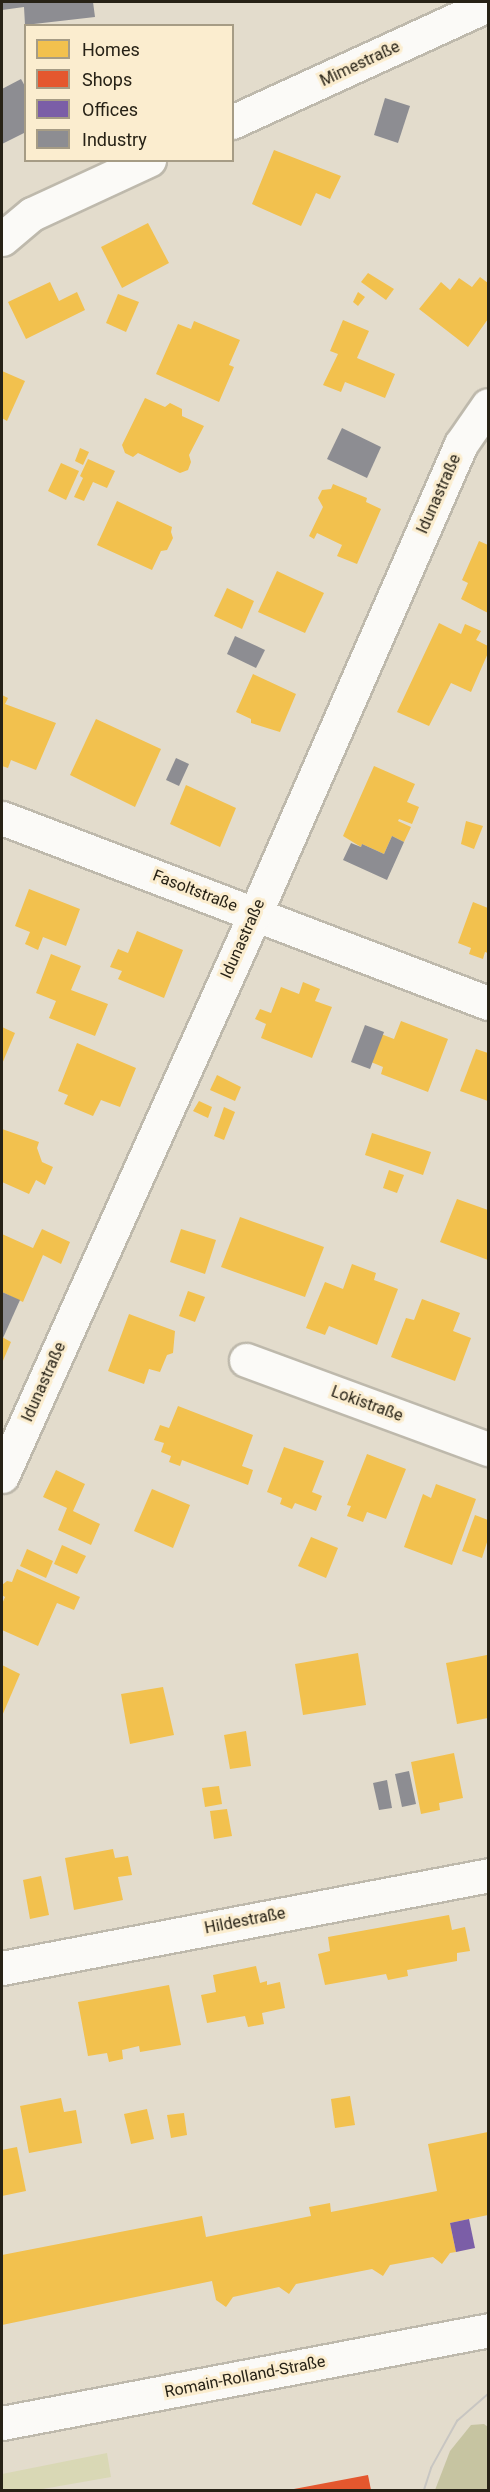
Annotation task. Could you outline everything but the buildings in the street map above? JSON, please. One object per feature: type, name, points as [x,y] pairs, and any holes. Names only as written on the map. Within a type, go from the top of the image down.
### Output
[{"type":"street","name":"Mimestraße","points":[[234,121],[489,5]]},
{"type":"street","points":[[2,239],[32,214],[145,162]]},
{"type":"street","name":"Idunastraße","points":[[2,1476],[255,914],[461,444],[489,405]]},
{"type":"street","name":"Fasoltstraße","points":[[2,818],[489,1003]]},
{"type":"street","name":"Lokistraße","points":[[246,1360],[489,1449]]},
{"type":"street","name":"Hildestraße","points":[[2,1968],[489,1875]]},
{"type":"street","name":"Romain-Rolland-Straße","points":[[2,2423],[489,2330]]},
{"type":"green space","points":[[107,2453],[111,2477],[37,2490],[2,2490],[2,2474]]},
{"type":"shaded area","points":[[484,2424],[488,2427],[488,2490],[435,2490],[450,2451],[471,2425]]},
{"type":"tram line","points":[[424,2490],[431,2468],[457,2421],[488,2394]]}]
